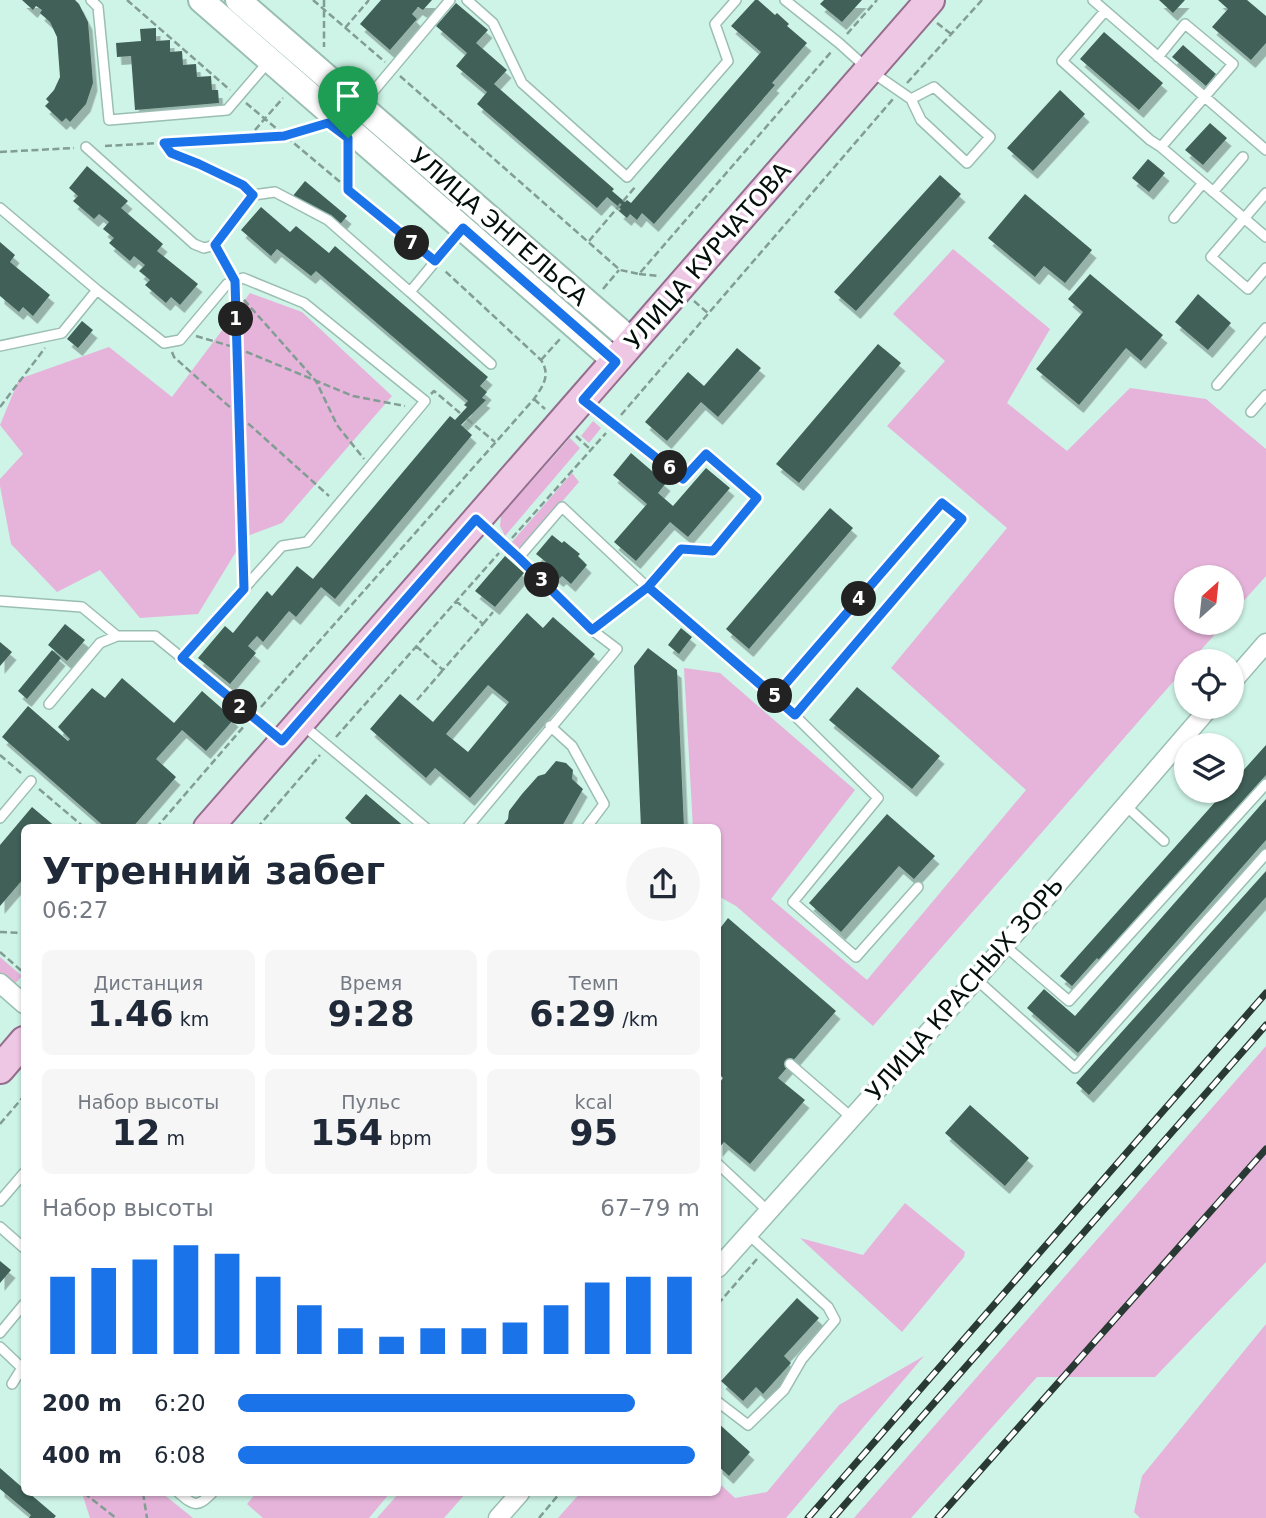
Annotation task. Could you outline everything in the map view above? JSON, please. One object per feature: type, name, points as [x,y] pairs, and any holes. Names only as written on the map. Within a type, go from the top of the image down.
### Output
[{"type":"main road","name":"УЛИЦА ЭНГЕЛЬСА","points":[[201,0],[463,228],[625,352]]},
{"type":"main road","name":"УЛИЦА ЭНГЕЛЬСА","points":[[238,0],[360,106],[625,352]]},
{"type":"main road","name":"УЛИЦА КУРЧАТОВА","points":[[211,824],[930,0]]},
{"type":"main road","points":[[0,1069],[21,1044]]},
{"type":"street","points":[[1244,668],[1266,643]]},
{"type":"street","name":"УЛИЦА КРАСНЫХ ЗОРЬ","points":[[721,1265],[1005,946],[1200,719]]},
{"type":"street","points":[[0,983],[21,1001]]},
{"type":"street","points":[[498,1518],[517,1496]]},
{"type":"lane","points":[[91,0],[98,6],[109,120],[227,110],[270,59]]},
{"type":"lane","points":[[360,106],[450,0]]},
{"type":"lane","points":[[467,0],[493,23],[522,83],[627,177],[728,61],[715,24],[736,0]]},
{"type":"lane","points":[[785,0],[869,70],[911,99],[920,120],[967,163],[990,137],[934,87],[911,99]]},
{"type":"lane","points":[[1093,0],[1266,150]]},
{"type":"lane","points":[[1105,10],[1062,61],[1150,140],[1266,237]]},
{"type":"lane","points":[[1158,57],[1185,24],[1233,64],[1161,147]]},
{"type":"lane","points":[[86,147],[194,244],[204,248],[215,245],[253,195],[275,192],[328,220],[491,364]]},
{"type":"lane","points":[[1213,192],[1243,157]]},
{"type":"lane","points":[[1174,218],[1203,183]]},
{"type":"lane","points":[[1266,193],[1211,257],[1248,289],[1266,268]]},
{"type":"lane","points":[[0,208],[164,343],[180,340],[227,284],[235,286]]},
{"type":"lane","points":[[410,292],[463,228]]},
{"type":"lane","points":[[215,245],[235,286]]},
{"type":"lane","points":[[182,658],[282,545],[307,542],[422,405],[304,303],[243,278],[235,286]]},
{"type":"lane","points":[[0,346],[62,333],[97,290]]},
{"type":"lane","points":[[1217,385],[1266,328]]},
{"type":"lane","points":[[1251,412],[1266,395]]},
{"type":"lane","points":[[583,400],[683,479],[706,454],[757,498],[713,551],[681,549],[648,587],[592,630]]},
{"type":"lane","points":[[775,696],[942,503],[962,519],[795,715]]},
{"type":"lane","points":[[519,558],[562,507],[648,587],[775,696],[878,799],[793,902],[856,957],[918,887]]},
{"type":"lane","points":[[470,824],[617,649],[592,630],[476,519]]},
{"type":"lane","points":[[0,601],[82,607],[117,636]]},
{"type":"lane","points":[[49,704],[100,643],[117,636],[155,636],[252,716],[290,731],[420,824]]},
{"type":"lane","points":[[550,726],[572,746],[604,804],[589,824]]},
{"type":"lane","points":[[0,817],[31,782]]},
{"type":"lane","points":[[1005,946],[1069,1001],[1266,784]]},
{"type":"lane","points":[[1125,805],[1164,841]]},
{"type":"lane","points":[[976,979],[1076,1068],[1266,854]]},
{"type":"lane","points":[[790,1064],[851,1117]]},
{"type":"lane","points":[[721,1167],[768,1211]]},
{"type":"lane","points":[[0,1201],[21,1176]]},
{"type":"lane","points":[[0,1227],[21,1245]]},
{"type":"lane","points":[[721,1404],[748,1425],[784,1390],[802,1359],[835,1320],[828,1307],[748,1234]]},
{"type":"lane","points":[[0,1333],[21,1308]]},
{"type":"lane","points":[[0,1347],[21,1367]]},
{"type":"lane","points":[[12,1384],[21,1370]]},
{"type":"lane","points":[[183,1496],[197,1504],[209,1496]]},
{"type":"path","points":[[127,0],[284,136],[435,261],[546,367],[546,378],[534,399],[159,824]]},
{"type":"path","points":[[313,0],[620,270],[665,276]]},
{"type":"path","points":[[345,28],[369,0]]},
{"type":"path","points":[[639,274],[877,0]]},
{"type":"path","points":[[0,152],[284,136],[317,126]]},
{"type":"path","points":[[164,143],[171,153],[243,185],[253,195]]},
{"type":"path","points":[[348,150],[348,190]]},
{"type":"path","points":[[589,242],[637,187],[627,177]]},
{"type":"path","points":[[235,286],[244,589]]},
{"type":"path","points":[[235,286],[316,381],[337,425],[370,467]]},
{"type":"path","points":[[691,299],[709,314]]},
{"type":"path","points":[[186,333],[237,348],[353,396],[422,405],[433,391],[460,414]]},
{"type":"path","points":[[0,407],[55,334]]},
{"type":"path","points":[[169,342],[174,357],[338,505]]},
{"type":"path","points":[[534,399],[547,410]]},
{"type":"path","points":[[467,419],[495,442]]},
{"type":"path","points":[[573,434],[591,450]]},
{"type":"path","points":[[456,601],[483,624]]},
{"type":"path","points":[[417,700],[493,612]]},
{"type":"path","points":[[416,646],[443,670]]},
{"type":"path","points":[[0,755],[80,824]]},
{"type":"path","points":[[0,932],[21,933]]},
{"type":"path","points":[[0,952],[21,970]]},
{"type":"path","points":[[0,1124],[21,1100]]},
{"type":"path","points":[[721,1300],[765,1249]]},
{"type":"path","points":[[88,1496],[115,1518]]},
{"type":"path","points":[[143,1496],[147,1518]]},
{"type":"path","points":[[539,1518],[557,1496]]},
{"type":"shaded area","points":[[953,249],[1050,329],[1007,403],[1067,451],[1130,388],[1206,399],[1266,449],[1266,576],[1244,601],[1244,565],[1174,565],[1174,635],[1214,635],[1202,649],[1174,649],[1174,681],[873,1026],[736,906],[721,898],[721,824],[693,824],[684,668],[720,673],[855,790],[771,899],[867,980],[1026,790],[891,668],[1007,528],[887,426],[945,361],[893,314]]},
{"type":"shaded area","points":[[250,293],[302,312],[392,396],[282,523],[245,537],[198,614],[140,618],[100,570],[57,592],[11,544],[0,486],[0,479],[23,454],[0,425],[19,379],[109,347],[172,397]]},
{"type":"shaded area","points":[[593,421],[601,428],[589,443],[581,436]]},
{"type":"shaded area","points":[[570,438],[580,448],[505,536],[500,526],[501,516]]},
{"type":"shaded area","points":[[572,473],[579,482],[520,550],[511,543]]},
{"type":"shaded area","points":[[0,957],[21,977],[13,986],[0,974]]},
{"type":"shaded area","points":[[1266,1046],[1266,1262],[1155,1377],[1037,1377],[911,1518],[854,1518]]},
{"type":"shaded area","points":[[905,1203],[965,1252],[964,1257],[902,1332],[800,1238],[863,1255]]},
{"type":"shaded area","points":[[1266,1324],[1266,1518],[1140,1518],[1134,1512],[1142,1476]]},
{"type":"shaded area","points":[[924,1356],[786,1518],[558,1518],[577,1496],[721,1496],[721,1485],[735,1498],[767,1492],[839,1405]]},
{"type":"shaded area","points":[[83,1496],[166,1496],[193,1518],[90,1518]]},
{"type":"shaded area","points":[[254,1496],[387,1496],[369,1518],[263,1518],[247,1504]]},
{"type":"shaded area","points":[[396,1496],[463,1496],[444,1518],[377,1518]]},
{"type":"building","points":[[22,0],[75,0],[88,22],[93,83],[86,104],[70,122],[66,118],[62,122],[45,106],[49,102],[46,99],[60,77],[57,37],[50,22],[40,13],[42,10],[36,6],[33,10]]},
{"type":"building","points":[[381,0],[432,0],[423,10],[418,7],[412,14],[417,19],[390,50],[360,24]]},
{"type":"building","points":[[755,0],[775,15],[777,13],[789,24],[787,26],[807,43],[772,83],[775,85],[654,224],[642,213],[637,220],[630,214],[627,218],[607,197],[597,208],[477,104],[487,92],[456,66],[467,53],[436,26],[456,3],[488,30],[476,43],[507,70],[494,84],[614,189],[612,191],[625,202],[627,200],[631,203],[761,52],[731,26]]},
{"type":"building","points":[[824,0],[862,0],[842,22],[820,4]]},
{"type":"building","points":[[1159,0],[1185,0],[1173,13]]},
{"type":"building","points":[[1218,0],[1247,0],[1266,16],[1266,43],[1251,60],[1212,27],[1228,9]]},
{"type":"building","points":[[156,28],[156,41],[170,40],[170,52],[182,51],[183,65],[196,64],[197,77],[211,76],[212,90],[218,90],[219,103],[135,110],[131,56],[117,57],[116,43],[141,41],[140,29]]},
{"type":"building","points":[[1104,32],[1163,83],[1139,110],[1080,59]]},
{"type":"building","points":[[1183,45],[1216,74],[1206,86],[1172,57]]},
{"type":"building","points":[[1060,90],[1085,114],[1033,171],[1007,148]]},
{"type":"building","points":[[1210,123],[1227,138],[1203,165],[1185,150]]},
{"type":"building","points":[[1148,159],[1165,173],[1149,192],[1132,178]]},
{"type":"building","points":[[87,166],[128,201],[121,208],[163,244],[157,251],[198,284],[180,305],[171,297],[166,303],[145,285],[150,280],[139,271],[145,265],[134,256],[130,261],[109,243],[114,238],[103,229],[109,222],[99,214],[94,219],[73,201],[78,196],[69,188]]},
{"type":"building","points":[[940,175],[961,194],[856,311],[834,292]]},
{"type":"building","points":[[305,181],[347,216],[338,227],[313,206],[309,211],[292,197]]},
{"type":"building","points":[[1025,194],[1092,250],[1065,283],[1044,266],[1035,277],[988,238]]},
{"type":"building","points":[[261,207],[290,232],[296,226],[329,253],[335,246],[488,377],[480,386],[487,392],[482,398],[486,400],[461,425],[472,435],[335,599],[321,587],[296,617],[289,611],[263,642],[257,636],[248,646],[256,653],[230,684],[198,658],[225,626],[233,633],[267,591],[272,596],[297,566],[313,579],[450,416],[455,420],[467,407],[464,405],[468,401],[316,271],[311,276],[277,249],[271,256],[241,230]]},
{"type":"building","points":[[0,242],[15,255],[10,262],[50,295],[33,316],[23,307],[19,312],[0,296]]},
{"type":"building","points":[[1090,274],[1163,335],[1141,361],[1126,348],[1079,405],[1036,369],[1083,312],[1068,299]]},
{"type":"building","points":[[1198,294],[1231,323],[1208,350],[1175,322]]},
{"type":"building","points":[[82,321],[93,330],[78,348],[67,339]]},
{"type":"building","points":[[878,344],[901,363],[799,483],[776,464]]},
{"type":"building","points":[[737,348],[761,368],[718,417],[701,402],[667,441],[645,422],[688,372],[704,386]]},
{"type":"building","points":[[631,453],[666,483],[658,493],[673,506],[706,468],[730,488],[688,537],[670,522],[636,561],[614,542],[647,504],[613,475]]},
{"type":"building","points":[[830,508],[853,528],[749,649],[726,629]]},
{"type":"building","points":[[552,535],[580,554],[578,556],[587,565],[571,584],[562,576],[559,579],[543,566],[546,562],[536,554]]},
{"type":"building","points":[[505,556],[524,573],[495,607],[475,591]]},
{"type":"building","points":[[527,613],[543,628],[553,617],[595,654],[470,798],[435,768],[426,778],[370,729],[400,694],[433,722]],"holes":[[[488,685],[509,702],[468,752],[446,734]]]},
{"type":"building","points":[[65,624],[85,640],[67,661],[48,645]]},
{"type":"building","points":[[681,628],[692,637],[679,654],[668,645]]},
{"type":"building","points":[[0,642],[12,652],[0,666]]},
{"type":"building","points":[[648,648],[677,670],[684,824],[641,824],[634,666]]},
{"type":"building","points":[[52,650],[61,658],[27,699],[18,691]]},
{"type":"building","points":[[122,678],[174,723],[202,691],[234,719],[206,751],[182,730],[156,759],[176,777],[135,824],[101,824],[2,737],[28,706],[68,741],[70,739],[58,727],[92,688],[105,698]]},
{"type":"building","points":[[857,687],[940,756],[912,789],[829,720]]},
{"type":"building","points":[[1266,745],[1266,775],[1244,800],[1244,770]]},
{"type":"building","points":[[556,761],[566,763],[573,770],[572,779],[583,789],[563,824],[504,824],[509,811],[522,794],[538,776],[545,774]]},
{"type":"building","points":[[366,794],[401,824],[352,824],[345,818]]},
{"type":"building","points":[[1266,799],[1266,840],[1078,1053],[1027,1008],[1044,989],[1075,1016]]},
{"type":"building","points":[[1214,803],[1241,803],[1100,961],[1097,958],[1072,986],[1060,976]]},
{"type":"building","points":[[32,807],[52,824],[21,824],[21,882],[0,906],[0,845]]},
{"type":"building","points":[[887,814],[935,856],[914,879],[899,866],[841,932],[809,903]]},
{"type":"building","points":[[1266,871],[1266,897],[1089,1095],[1076,1083]]},
{"type":"building","points":[[728,918],[836,1011],[778,1078],[805,1100],[750,1164],[724,1142],[721,1146],[721,927]]},
{"type":"building","points":[[970,1105],[1029,1158],[1005,1186],[945,1133]]},
{"type":"building","points":[[0,1261],[11,1270],[0,1283]]},
{"type":"building","points":[[797,1298],[819,1318],[784,1356],[791,1363],[763,1394],[756,1387],[743,1401],[721,1381]]},
{"type":"building","points":[[721,1426],[750,1452],[729,1476],[721,1469]]},
{"type":"building","points":[[0,1468],[21,1486],[21,1496],[33,1496],[56,1516],[29,1518],[31,1515],[0,1489]]},
{"type":"railway","points":[[808,1518],[1266,993]]},
{"type":"railway","points":[[833,1518],[1266,1025]]},
{"type":"railway","points":[[938,1518],[1266,1149]]},
{"type":"route","points":[[348,138],[328,123],[284,136],[164,143],[171,153],[243,185],[253,195],[215,245],[235,281],[244,589],[182,658],[282,741],[476,519],[592,630],[648,587],[775,696],[942,503],[962,519],[795,715],[648,587],[681,549],[713,551],[757,498],[706,454],[683,479],[583,400],[616,362],[463,228],[435,261],[348,190],[348,138]]}]
